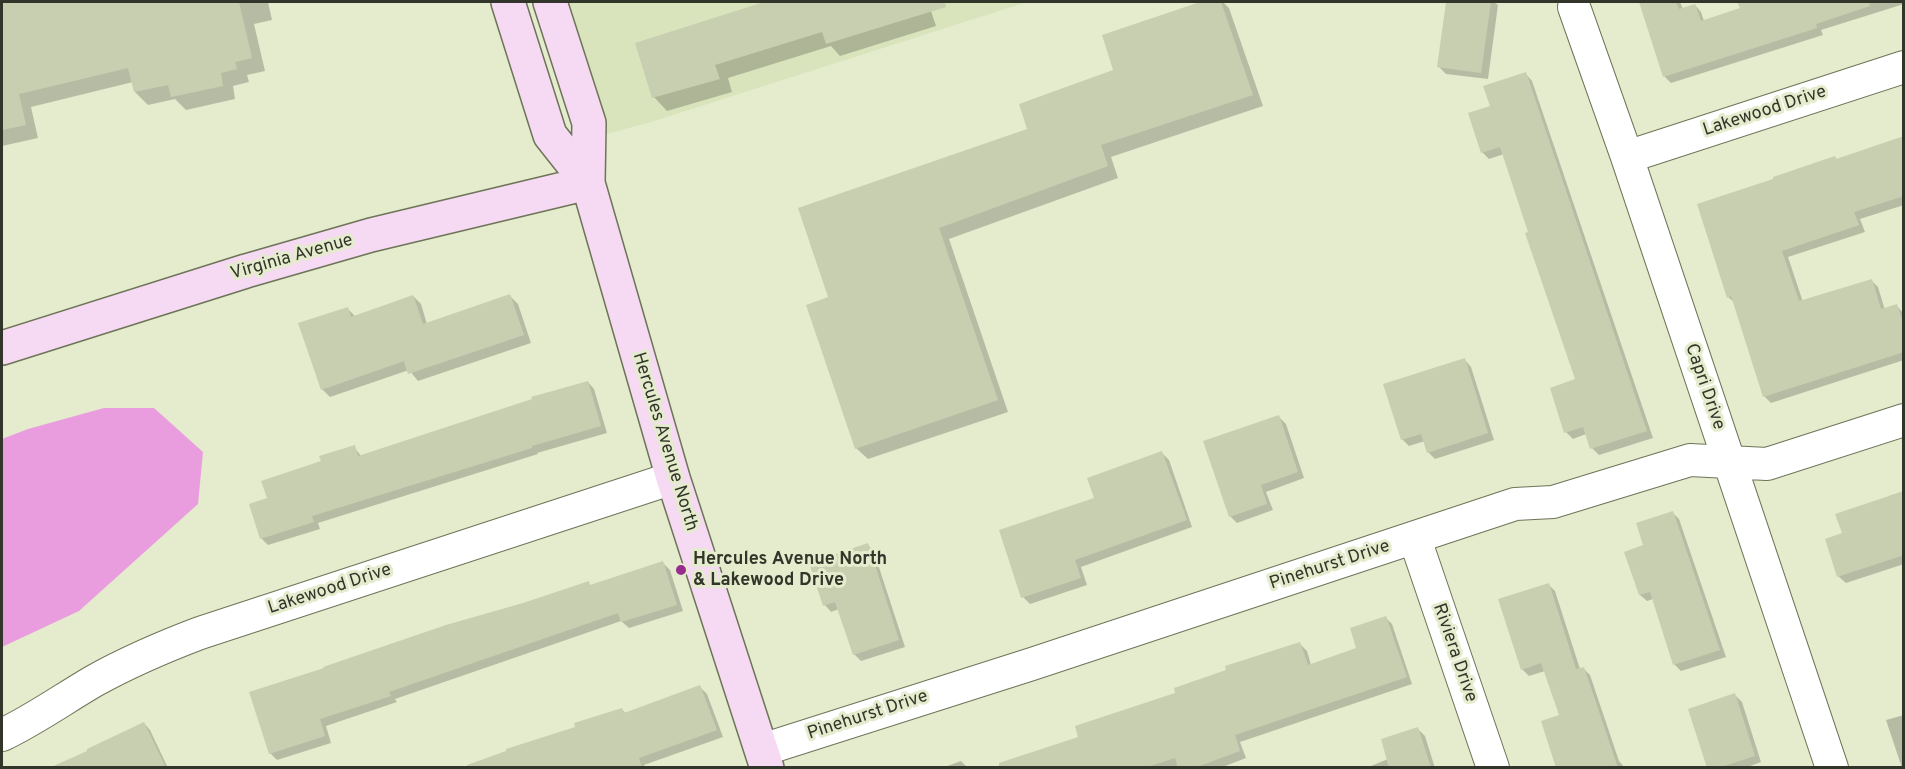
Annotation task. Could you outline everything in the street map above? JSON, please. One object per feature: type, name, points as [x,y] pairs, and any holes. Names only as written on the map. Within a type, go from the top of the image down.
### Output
[{"type":"street","points":[[508,2],[550,135],[588,183]]},
{"type":"street","points":[[550,2],[589,123],[588,183]]},
{"type":"street","name":"Capri Drive","points":[[1574,7],[1627,157],[1832,768]]},
{"type":"street","name":"Lakewood Drive","points":[[1627,157],[1904,67]]},
{"type":"street","name":"Virginia Avenue","points":[[2,348],[246,271],[371,235],[588,183]]},
{"type":"street","name":"Hercules Avenue North","points":[[588,183],[673,478],[765,759]]},
{"type":"street","name":"Pinehurst Drive","points":[[765,759],[1032,664],[1515,504],[1553,502],[1690,460],[1767,464],[1904,420]]},
{"type":"street","name":"Lakewood Drive","points":[[2,735],[142,655],[200,633],[673,478]]},
{"type":"street","name":"Riviera Drive","points":[[1415,538],[1493,768]]},
{"type":"shaded area","points":[[565,2],[1027,2],[651,122],[603,135]]},
{"type":"shaded area","points":[[104,408],[154,408],[203,452],[198,504],[79,611],[2,647],[2,439],[28,429]]},
{"type":"building","points":[[2,2],[239,2],[252,58],[235,62],[237,69],[221,73],[223,86],[171,97],[168,85],[134,92],[128,68],[19,94],[26,125],[2,130]]},
{"type":"building","points":[[764,2],[945,2],[946,7],[826,44],[822,32],[715,65],[720,79],[652,98],[635,43]]},
{"type":"building","points":[[1200,2],[1221,2],[1253,95],[1101,145],[1108,166],[939,228],[998,400],[855,449],[806,305],[828,297],[798,208],[1027,129],[1019,104],[1113,70],[1102,35]]},
{"type":"building","points":[[1446,2],[1491,2],[1481,73],[1437,67]]},
{"type":"building","points":[[1639,2],[1676,2],[1679,9],[1695,4],[1701,21],[1740,8],[1737,2],[1869,2],[1870,6],[1816,24],[1817,28],[1663,77]]},
{"type":"building","points":[[1526,72],[1647,431],[1590,449],[1583,427],[1564,433],[1550,388],[1575,379],[1525,233],[1528,232],[1500,147],[1481,153],[1468,113],[1490,106],[1483,86]]},
{"type":"building","points":[[1904,136],[1904,196],[1854,212],[1859,225],[1782,251],[1799,301],[1872,279],[1881,309],[1897,304],[1904,325],[1904,352],[1763,397],[1731,296],[1727,298],[1697,204],[1835,156],[1836,159]]},
{"type":"building","points":[[510,294],[524,335],[408,374],[404,361],[321,390],[298,323],[348,307],[351,317],[413,295],[423,324]]},
{"type":"building","points":[[1465,358],[1488,433],[1427,453],[1421,434],[1401,440],[1383,384]]},
{"type":"building","points":[[588,381],[601,426],[312,516],[314,522],[260,539],[249,504],[267,498],[261,481],[321,461],[319,456],[355,445],[358,456],[532,399],[531,397]]},
{"type":"building","points":[[1279,415],[1298,472],[1261,485],[1267,504],[1229,517],[1203,441]]},
{"type":"building","points":[[1162,451],[1187,520],[1075,560],[1081,578],[1021,598],[999,530],[1094,498],[1087,478]]},
{"type":"building","points":[[1904,491],[1904,555],[1837,577],[1825,539],[1842,533],[1835,514]]},
{"type":"building","points":[[1673,511],[1720,650],[1673,665],[1650,592],[1639,595],[1624,552],[1643,545],[1636,523]]},
{"type":"building","points":[[868,543],[899,640],[853,655],[835,602],[823,606],[809,563]]},
{"type":"building","points":[[663,561],[677,605],[621,622],[618,613],[389,692],[391,696],[320,719],[325,736],[269,754],[249,692],[446,625],[589,581],[590,585]]},
{"type":"building","points":[[1549,583],[1576,669],[1584,667],[1618,768],[1556,768],[1541,721],[1559,715],[1541,663],[1521,670],[1498,599]]},
{"type":"building","points":[[1386,616],[1407,677],[1235,735],[1240,751],[1194,768],[1178,768],[1175,758],[1144,768],[999,768],[999,763],[1078,737],[1075,726],[1175,693],[1174,688],[1226,670],[1225,666],[1300,642],[1308,665],[1356,648],[1350,628]]},
{"type":"building","points":[[700,685],[717,730],[639,758],[642,768],[468,768],[467,765],[506,751],[506,749],[575,727],[574,723],[622,708],[624,713]]},
{"type":"building","points":[[1735,693],[1755,756],[1718,768],[1707,768],[1688,709]]},
{"type":"building","points":[[144,722],[166,768],[49,768],[87,751]]},
{"type":"building","points":[[1418,727],[1431,768],[1389,768],[1381,739]]},
{"type":"place","name":"Hercules Avenue North & Lakewood Drive","points":[[681,570]]}]
